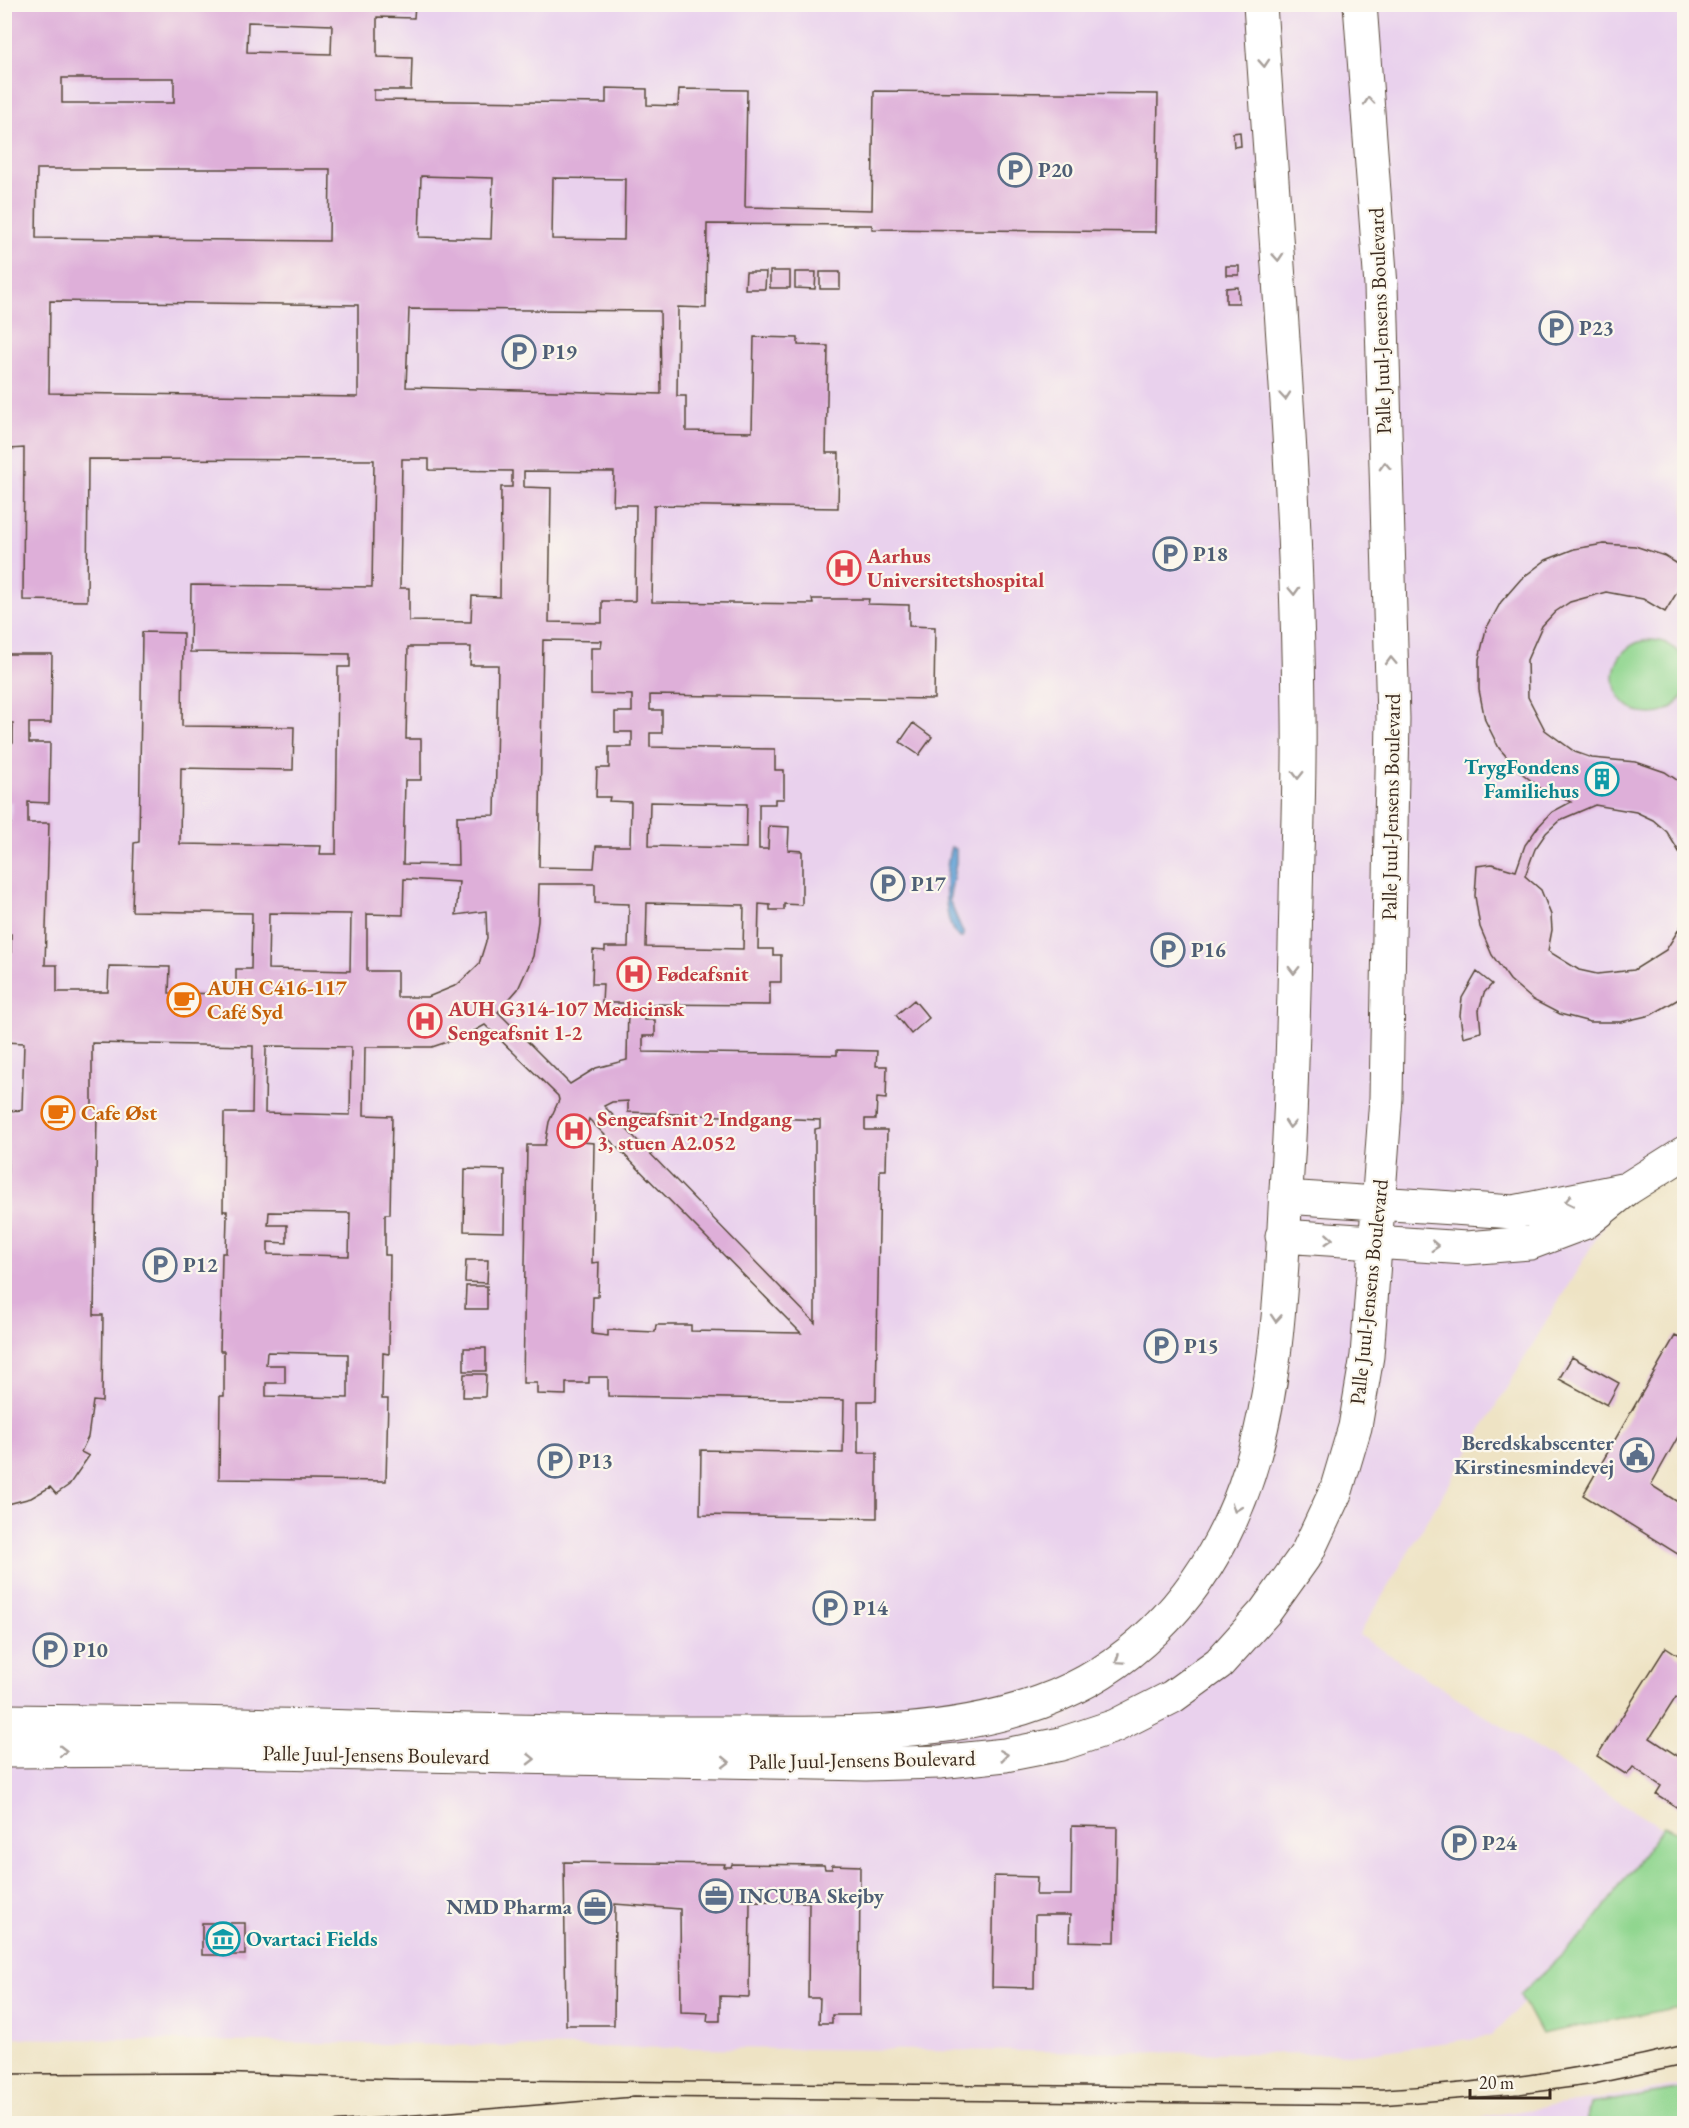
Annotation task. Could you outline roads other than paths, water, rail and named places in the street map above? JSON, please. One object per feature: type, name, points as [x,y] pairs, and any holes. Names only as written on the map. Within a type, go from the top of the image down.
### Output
[{"type":"street","name":"Palle Juul-Jensens Boulevard","points":[[4,1721],[190,1723],[618,1734],[874,1731],[998,1715],[1044,1701],[1092,1678],[1142,1645],[1204,1574],[1233,1516],[1252,1462],[1266,1405],[1275,1341],[1292,1093],[1299,717],[1288,434],[1260,4]]},
{"type":"street","name":"Palle Juul-Jensens Boulevard","points":[[4,1751],[172,1750],[617,1761],[929,1763],[1016,1753],[1061,1744],[1115,1726],[1172,1697],[1219,1663],[1265,1612],[1306,1553],[1336,1491],[1355,1426],[1367,1356],[1387,1077],[1393,719],[1381,286],[1360,4]]},
{"type":"street","points":[[1282,1236],[1466,1248],[1530,1243],[1586,1222],[1627,1189],[1684,1153]]},
{"type":"street","points":[[1285,1197],[1514,1212],[1627,1189]]},
{"type":"water","points":[[951,847],[956,849],[956,863],[949,900],[964,935],[961,938],[954,932],[947,910],[946,882]]},
{"type":"tram line","points":[[4,2074],[218,2073],[398,2079],[1382,2089],[1534,2074],[1609,2062],[1684,2045]]},
{"type":"tram line","points":[[305,2124],[634,2097],[1382,2105],[1520,2094],[1589,2085],[1684,2065]]},
{"type":"place","name":"P20","points":[[1015,170]]},
{"type":"place","name":"P23","points":[[1556,328]]},
{"type":"place","name":"P19","points":[[519,352]]},
{"type":"place","name":"P18","points":[[1170,554]]},
{"type":"place","name":"Aarhus Universitetshospital","points":[[844,568]]},
{"type":"place","name":"TrygFondens Familiehus","points":[[1602,779]]},
{"type":"place","name":"P17","points":[[888,884]]},
{"type":"place","name":"P16","points":[[1168,950]]},
{"type":"place","name":"Fødeafsnit","points":[[634,974]]},
{"type":"place","name":"AUH C416-117 Café Syd","points":[[184,1000]]},
{"type":"place","name":"AUH G314-107 Medicinsk Sengeafsnit 1-2","points":[[425,1021]]},
{"type":"place","name":"Cafe Øst","points":[[58,1113]]},
{"type":"place","name":"Sengeafsnit 2 Indgang 3, stuen A2.052","points":[[574,1131]]},
{"type":"place","name":"P12","points":[[160,1265]]},
{"type":"place","name":"P15","points":[[1161,1346]]},
{"type":"place","name":"Beredskabscenter Kirstinesmindevej","points":[[1637,1455]]},
{"type":"place","name":"P13","points":[[555,1461]]},
{"type":"place","name":"P14","points":[[830,1608]]},
{"type":"place","name":"P10","points":[[50,1650]]},
{"type":"place","name":"P24","points":[[1459,1843]]},
{"type":"place","name":"INCUBA Skejby","points":[[716,1896]]},
{"type":"place","name":"NMD Pharma","points":[[595,1907]]},
{"type":"place","name":"Ovartaci Fields","points":[[223,1939]]}]
